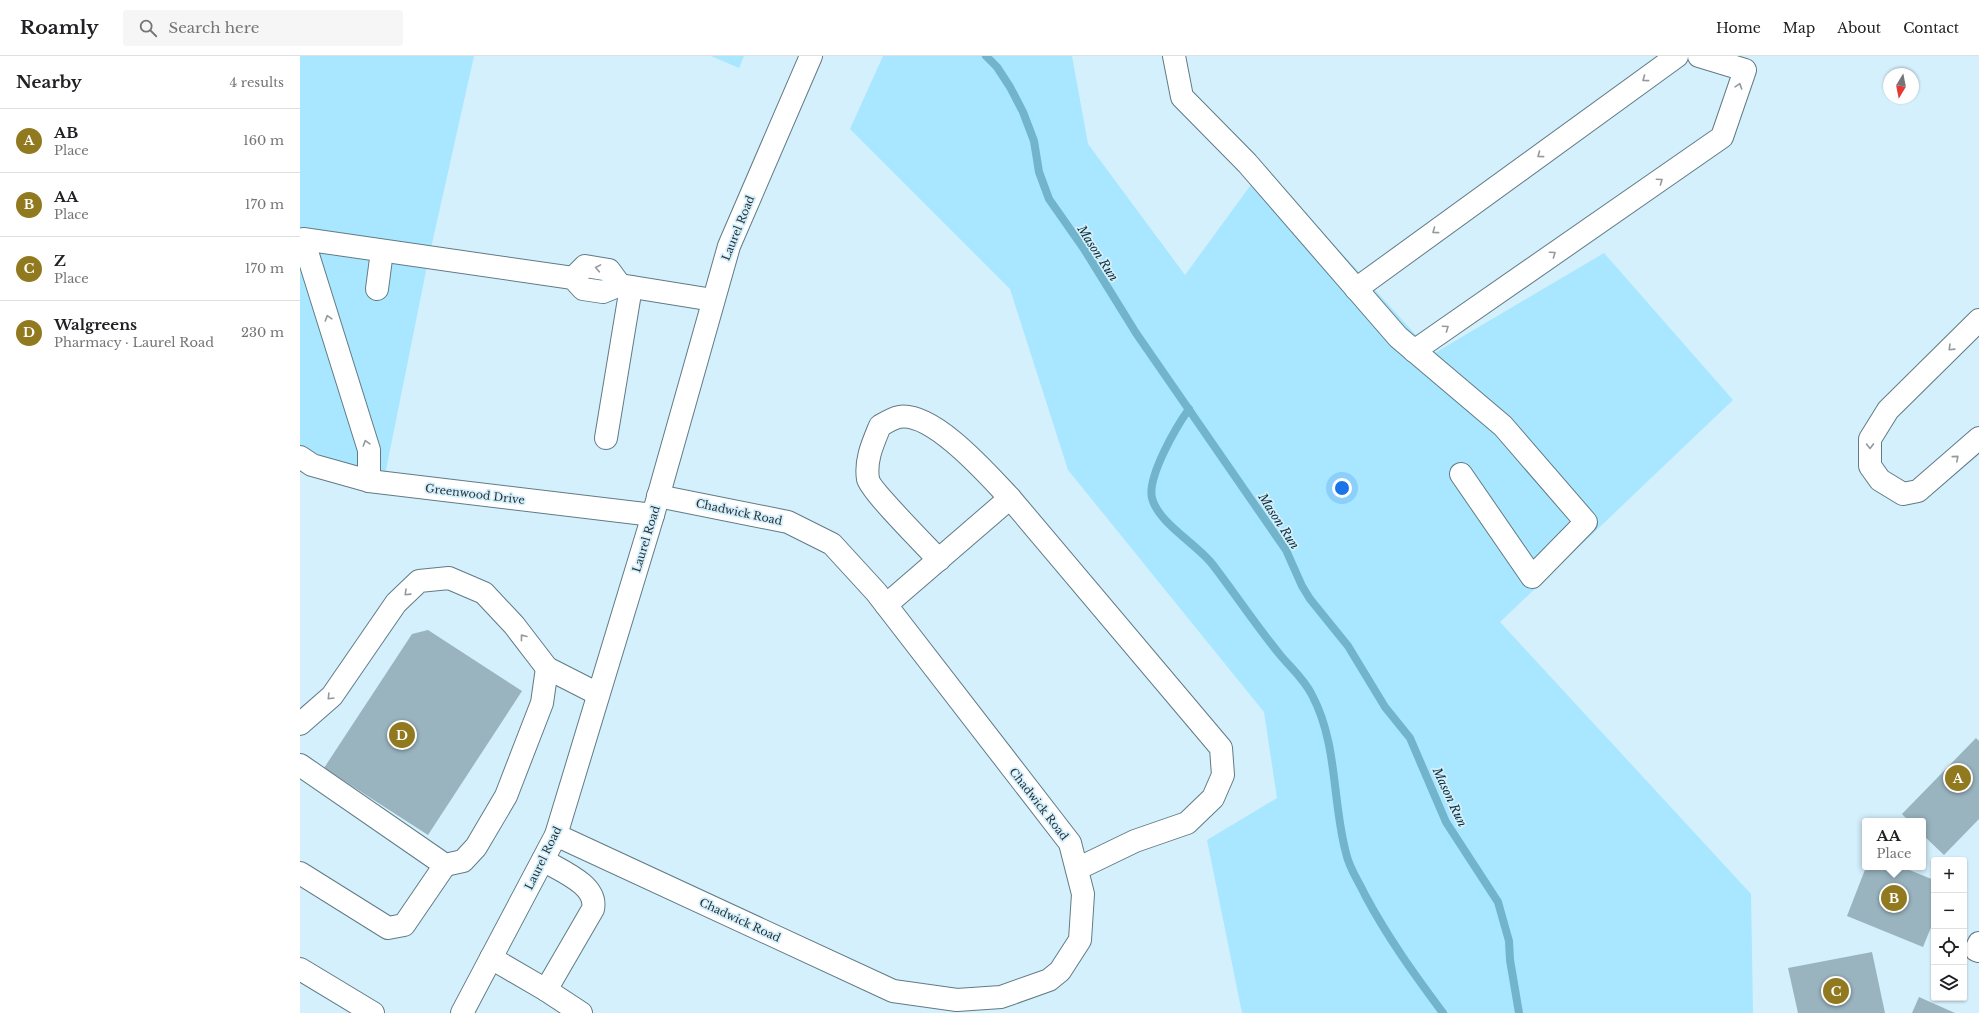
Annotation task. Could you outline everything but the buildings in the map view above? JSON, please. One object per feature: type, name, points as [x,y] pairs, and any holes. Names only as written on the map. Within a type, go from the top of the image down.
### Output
[{"type":"street","name":"Laurel Road","points":[[462,1013],[556,835],[656,505],[729,246],[811,56]]},
{"type":"street","points":[[1174,56],[1182,97],[1247,163],[1398,337],[1503,426],[1586,522],[1532,577],[1461,474]]},
{"type":"street","points":[[1356,289],[1677,56]]},
{"type":"street","points":[[1414,350],[1722,137],[1744,70],[1699,56]]},
{"type":"street","points":[[368,481],[369,450],[303,239],[573,278],[585,266],[609,270],[626,286],[713,300]]},
{"type":"street","points":[[377,289],[382,251]]},
{"type":"street","points":[[606,438],[626,286]]},
{"type":"street","points":[[1979,320],[1888,410],[1870,439],[1870,466],[1880,480],[1903,494],[1918,492],[1979,438]]},
{"type":"street","points":[[939,560],[882,500],[868,481],[869,455],[880,426],[899,417],[913,418],[934,428],[965,450],[1010,498],[1221,748],[1223,775],[1213,798],[1187,823],[1135,841],[1077,869]]},
{"type":"street","name":"Greenwood Drive","points":[[300,457],[312,465],[368,481],[656,505]]},
{"type":"street","points":[[886,605],[1010,498]]},
{"type":"street","name":"Chadwick Road","points":[[556,835],[893,991],[957,1000],[1001,997],[1049,980],[1060,972],[1080,940],[1083,894],[1070,844],[886,605],[832,544],[788,522],[656,505]]},
{"type":"street","points":[[300,724],[332,696],[396,603],[419,581],[449,578],[484,593],[514,625],[547,668],[598,694]]},
{"type":"street","points":[[300,873],[388,928],[404,925],[445,865],[462,860],[476,847],[506,796],[542,703],[547,668]]},
{"type":"street","points":[[300,765],[445,865]]},
{"type":"street","points":[[543,860],[584,885],[592,893],[594,902],[593,909],[546,990]]},
{"type":"street","points":[[1979,943],[1976,950],[1979,951]]},
{"type":"street","points":[[491,958],[546,990],[581,1013]]},
{"type":"street","points":[[300,969],[373,1013]]},
{"type":"shaded area","points":[[300,56],[474,56],[427,266],[384,480],[300,447]]},
{"type":"shaded area","points":[[711,56],[744,56],[739,68]]},
{"type":"shaded area","points":[[883,56],[1072,56],[1088,144],[1185,275],[1264,167],[1433,354],[1604,253],[1733,400],[1500,622],[1751,894],[1753,1013],[1242,1013],[1207,840],[1277,798],[1264,712],[1068,470],[1010,289],[850,129]]},
{"type":"waterway","name":"Mason Run","points":[[986,56],[997,67],[1010,87],[1023,112],[1034,141],[1039,172],[1049,199],[1084,249],[1136,333],[1286,550],[1302,586],[1310,599],[1348,646],[1385,707],[1410,738],[1446,822],[1498,902],[1509,941],[1510,960],[1519,1013]]},
{"type":"waterway","points":[[1189,409],[1170,440],[1158,465],[1154,478],[1152,498],[1156,507],[1170,525],[1198,549],[1213,565],[1272,645],[1309,689],[1320,714],[1326,733],[1334,773],[1338,813],[1349,864],[1392,941],[1443,1013]]},
{"type":"place","name":"Walgreens","points":[[402,735]]},
{"type":"place","name":"AB","points":[[1958,778]]},
{"type":"place","name":"AA","points":[[1894,898]]},
{"type":"place","name":"Z","points":[[1836,991]]}]
